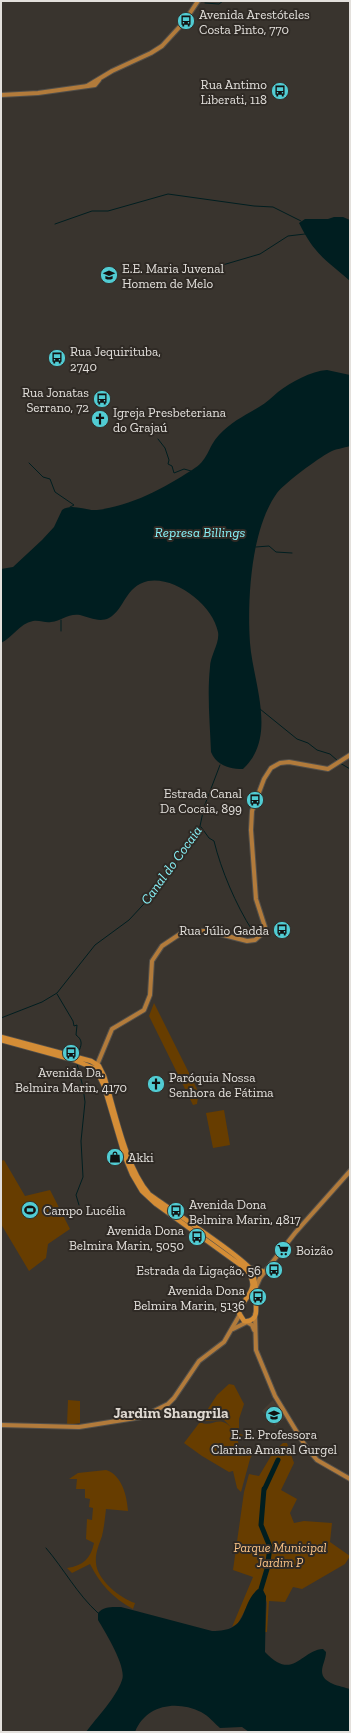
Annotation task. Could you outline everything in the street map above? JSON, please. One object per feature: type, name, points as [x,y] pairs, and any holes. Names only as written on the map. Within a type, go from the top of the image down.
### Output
[{"type":"main road","points":[[87,86],[102,76],[151,53],[162,46],[184,22],[198,1]]},
{"type":"main road","points":[[1,96],[38,93],[95,85],[102,76]]},
{"type":"main road","points":[[88,1065],[95,1064],[99,1058],[112,1029],[144,1010],[150,994],[152,961],[159,949],[175,936],[187,932],[203,931],[250,941],[256,939],[263,933],[265,927],[256,899],[251,830],[252,811],[264,779],[271,768],[280,763],[289,762],[324,769],[333,766],[350,755]]},
{"type":"main road","points":[[1,1037],[95,1064],[104,1076],[134,1170],[144,1188],[154,1198],[250,1268],[263,1271]]},
{"type":"main road","points":[[1,1040],[88,1065],[96,1069],[101,1078],[125,1157],[132,1174],[142,1190],[156,1204],[241,1265],[253,1279],[252,1290],[239,1310],[239,1316],[232,1329],[220,1346],[199,1361],[174,1398],[168,1404],[142,1417],[79,1428],[1,1425]]},
{"type":"main road","points":[[253,1279],[263,1271],[350,1171]]},
{"type":"main road","points":[[250,1268],[255,1289],[255,1332],[258,1355],[275,1396],[306,1447],[322,1464],[350,1479]]},
{"type":"main road","points":[[255,1289],[263,1271]]},
{"type":"main road","points":[[247,1299],[252,1299],[256,1303]]},
{"type":"main road","points":[[232,1329],[252,1320],[256,1315]]},
{"type":"main road","points":[[239,1316],[242,1320],[252,1325],[255,1332]]},
{"type":"shaded area","name":"E. E. Professora Clarina Amaral Gurgel","points":[[273,1400],[285,1418],[275,1426],[262,1411]]},
{"type":"green space","points":[[154,1003],[197,1089],[197,1104],[193,1105],[149,1016]]},
{"type":"green space","points":[[224,1110],[230,1145],[213,1148],[206,1113]]},
{"type":"green space","name":"Campo Lucélia","points":[[4,1160],[25,1196],[50,1190],[70,1229],[48,1244],[46,1258],[29,1271],[1,1224],[1,1161]]},
{"type":"green space","points":[[229,1384],[234,1385],[244,1404],[239,1419],[239,1432],[234,1431],[243,1435],[238,1441],[239,1448],[243,1451],[244,1446],[253,1453],[241,1492],[237,1488],[233,1471],[229,1472],[184,1443],[200,1422],[209,1424],[220,1421],[224,1422],[234,1430],[224,1420],[200,1421],[217,1395]]},
{"type":"green space","points":[[68,1400],[80,1401],[80,1423],[67,1425]]},
{"type":"green space","name":"Parque Municipal Jardim P","points":[[283,1443],[287,1443],[294,1463],[281,1490],[297,1499],[290,1513],[294,1523],[304,1521],[332,1523],[330,1542],[350,1556],[345,1564],[302,1589],[293,1587],[285,1602],[269,1601],[267,1632],[265,1632],[267,1603],[263,1590],[255,1592],[238,1623],[232,1627],[253,1577],[233,1570],[244,1492],[249,1474],[259,1476],[274,1451]]},
{"type":"green space","points":[[106,1470],[116,1476],[120,1481],[125,1493],[128,1511],[106,1509],[103,1533],[97,1552],[97,1569],[100,1576],[110,1588],[129,1601],[135,1603],[133,1609],[119,1600],[108,1590],[98,1578],[90,1564],[72,1573],[67,1568],[82,1563],[91,1553],[94,1543],[86,1539],[87,1519],[92,1520],[93,1508],[89,1507],[90,1499],[85,1498],[85,1489],[76,1489],[77,1479],[69,1479],[78,1473]]},
{"type":"water","points":[[343,217],[350,220],[350,281],[321,256],[310,242],[299,223],[305,219],[328,219]]},
{"type":"water","name":"Represa Billings","points":[[327,370],[350,375],[350,446],[334,450],[324,455],[287,483],[277,493],[268,508],[261,525],[256,545],[250,586],[249,625],[252,659],[261,709],[261,726],[259,741],[253,756],[243,769],[228,767],[220,763],[211,752],[209,678],[210,663],[218,641],[218,632],[215,622],[209,612],[191,594],[181,588],[170,583],[148,581],[134,588],[119,609],[109,618],[98,620],[76,615],[51,622],[33,621],[24,625],[1,643],[1,569],[13,567],[42,540],[54,527],[62,510],[70,507],[93,510],[110,508],[122,505],[159,490],[198,466],[205,458],[219,435],[233,423],[267,402],[289,384],[314,372]]},
{"type":"water","points":[[258,1589],[263,1590],[266,1596],[265,1652],[275,1661],[283,1664],[290,1664],[315,1651],[323,1649],[326,1652],[322,1671],[325,1679],[333,1684],[350,1689],[350,1732],[249,1732],[242,1727],[220,1728],[201,1712],[182,1706],[172,1706],[163,1707],[146,1716],[135,1732],[86,1732],[115,1694],[122,1680],[123,1674],[118,1658],[98,1620],[98,1613],[100,1611],[108,1607],[121,1607],[212,1631],[224,1630],[233,1627],[238,1622],[252,1596]]},
{"type":"waterway","points":[[205,3],[219,4],[223,1]]},
{"type":"waterway","points":[[55,224],[92,211],[108,211],[168,194],[254,206],[273,207],[301,221]]},
{"type":"waterway","points":[[209,269],[260,254],[288,236],[305,234]]},
{"type":"waterway","points":[[158,439],[165,448],[169,460],[168,464],[172,466],[174,473],[184,469],[191,471]]},
{"type":"waterway","points":[[29,463],[43,477],[50,479],[55,492],[74,505],[70,507]]},
{"type":"waterway","points":[[256,547],[269,546],[276,552],[292,553]]},
{"type":"waterway","points":[[61,620],[61,631]]},
{"type":"waterway","points":[[260,709],[297,739],[308,743],[317,750],[330,754],[338,761]]},
{"type":"waterway","points":[[340,763],[350,769]]},
{"type":"waterway","name":"Canal do Cocaia","points":[[1,1018],[42,1002],[57,993],[95,945],[129,920],[155,892],[199,831],[204,807],[220,765]]},
{"type":"waterway","points":[[201,827],[209,838],[214,841],[230,887],[240,910],[252,930]]},
{"type":"waterway","points":[[57,994],[73,1021],[74,1026],[77,1025],[76,1035],[80,1039],[81,1043],[78,1053]]},
{"type":"waterway","points":[[77,1064],[85,1102],[81,1141],[83,1177],[76,1195],[79,1205]]},
{"type":"waterway","points":[[265,1488],[278,1460]]},
{"type":"waterway","points":[[261,1589],[267,1569],[270,1547],[261,1525],[264,1489]]},
{"type":"waterway","points":[[46,1548],[77,1590],[98,1613]]},
{"type":"place","name":"Avenida Arestóteles Costa Pinto, 770","points":[[186,21]]},
{"type":"place","name":"Rua Antimo Liberati, 118","points":[[280,91]]},
{"type":"place","name":"E.E. Maria Juvenal Homem de Melo","points":[[109,275]]},
{"type":"place","name":"Rua Jequirituba, 2740","points":[[57,358]]},
{"type":"place","name":"Rua Jonatas Serrano, 72","points":[[102,399]]},
{"type":"place","name":"Igreja Presbeteriana do Grajaú","points":[[100,419]]},
{"type":"place","name":"Estrada Canal Da Cocaia, 899","points":[[255,800]]},
{"type":"place","name":"Rua Júlio Gadda","points":[[282,930]]},
{"type":"place","name":"Avenida Da. Belmira Marin, 4170","points":[[71,1053]]},
{"type":"place","name":"Paróquia Nossa Senhora de Fátima","points":[[156,1084]]},
{"type":"place","name":"Akki","points":[[115,1157]]},
{"type":"place","name":"Campo Lucélia","points":[[30,1210]]},
{"type":"place","name":"Avenida Dona Belmira Marin, 4817","points":[[176,1211]]},
{"type":"place","name":"Avenida Dona Belmira Marin, 5050","points":[[197,1237]]},
{"type":"place","name":"Boizão","points":[[283,1250]]},
{"type":"place","name":"Estrada da Ligação, 56","points":[[274,1270]]},
{"type":"place","name":"Avenida Dona Belmira Marin, 5136","points":[[258,1297]]},
{"type":"place","name":"E. E. Professora Clarina Amaral Gurgel","points":[[274,1415]]},
{"type":"district","name":"Jardim Shangrila","points":[[171,1413]]}]
